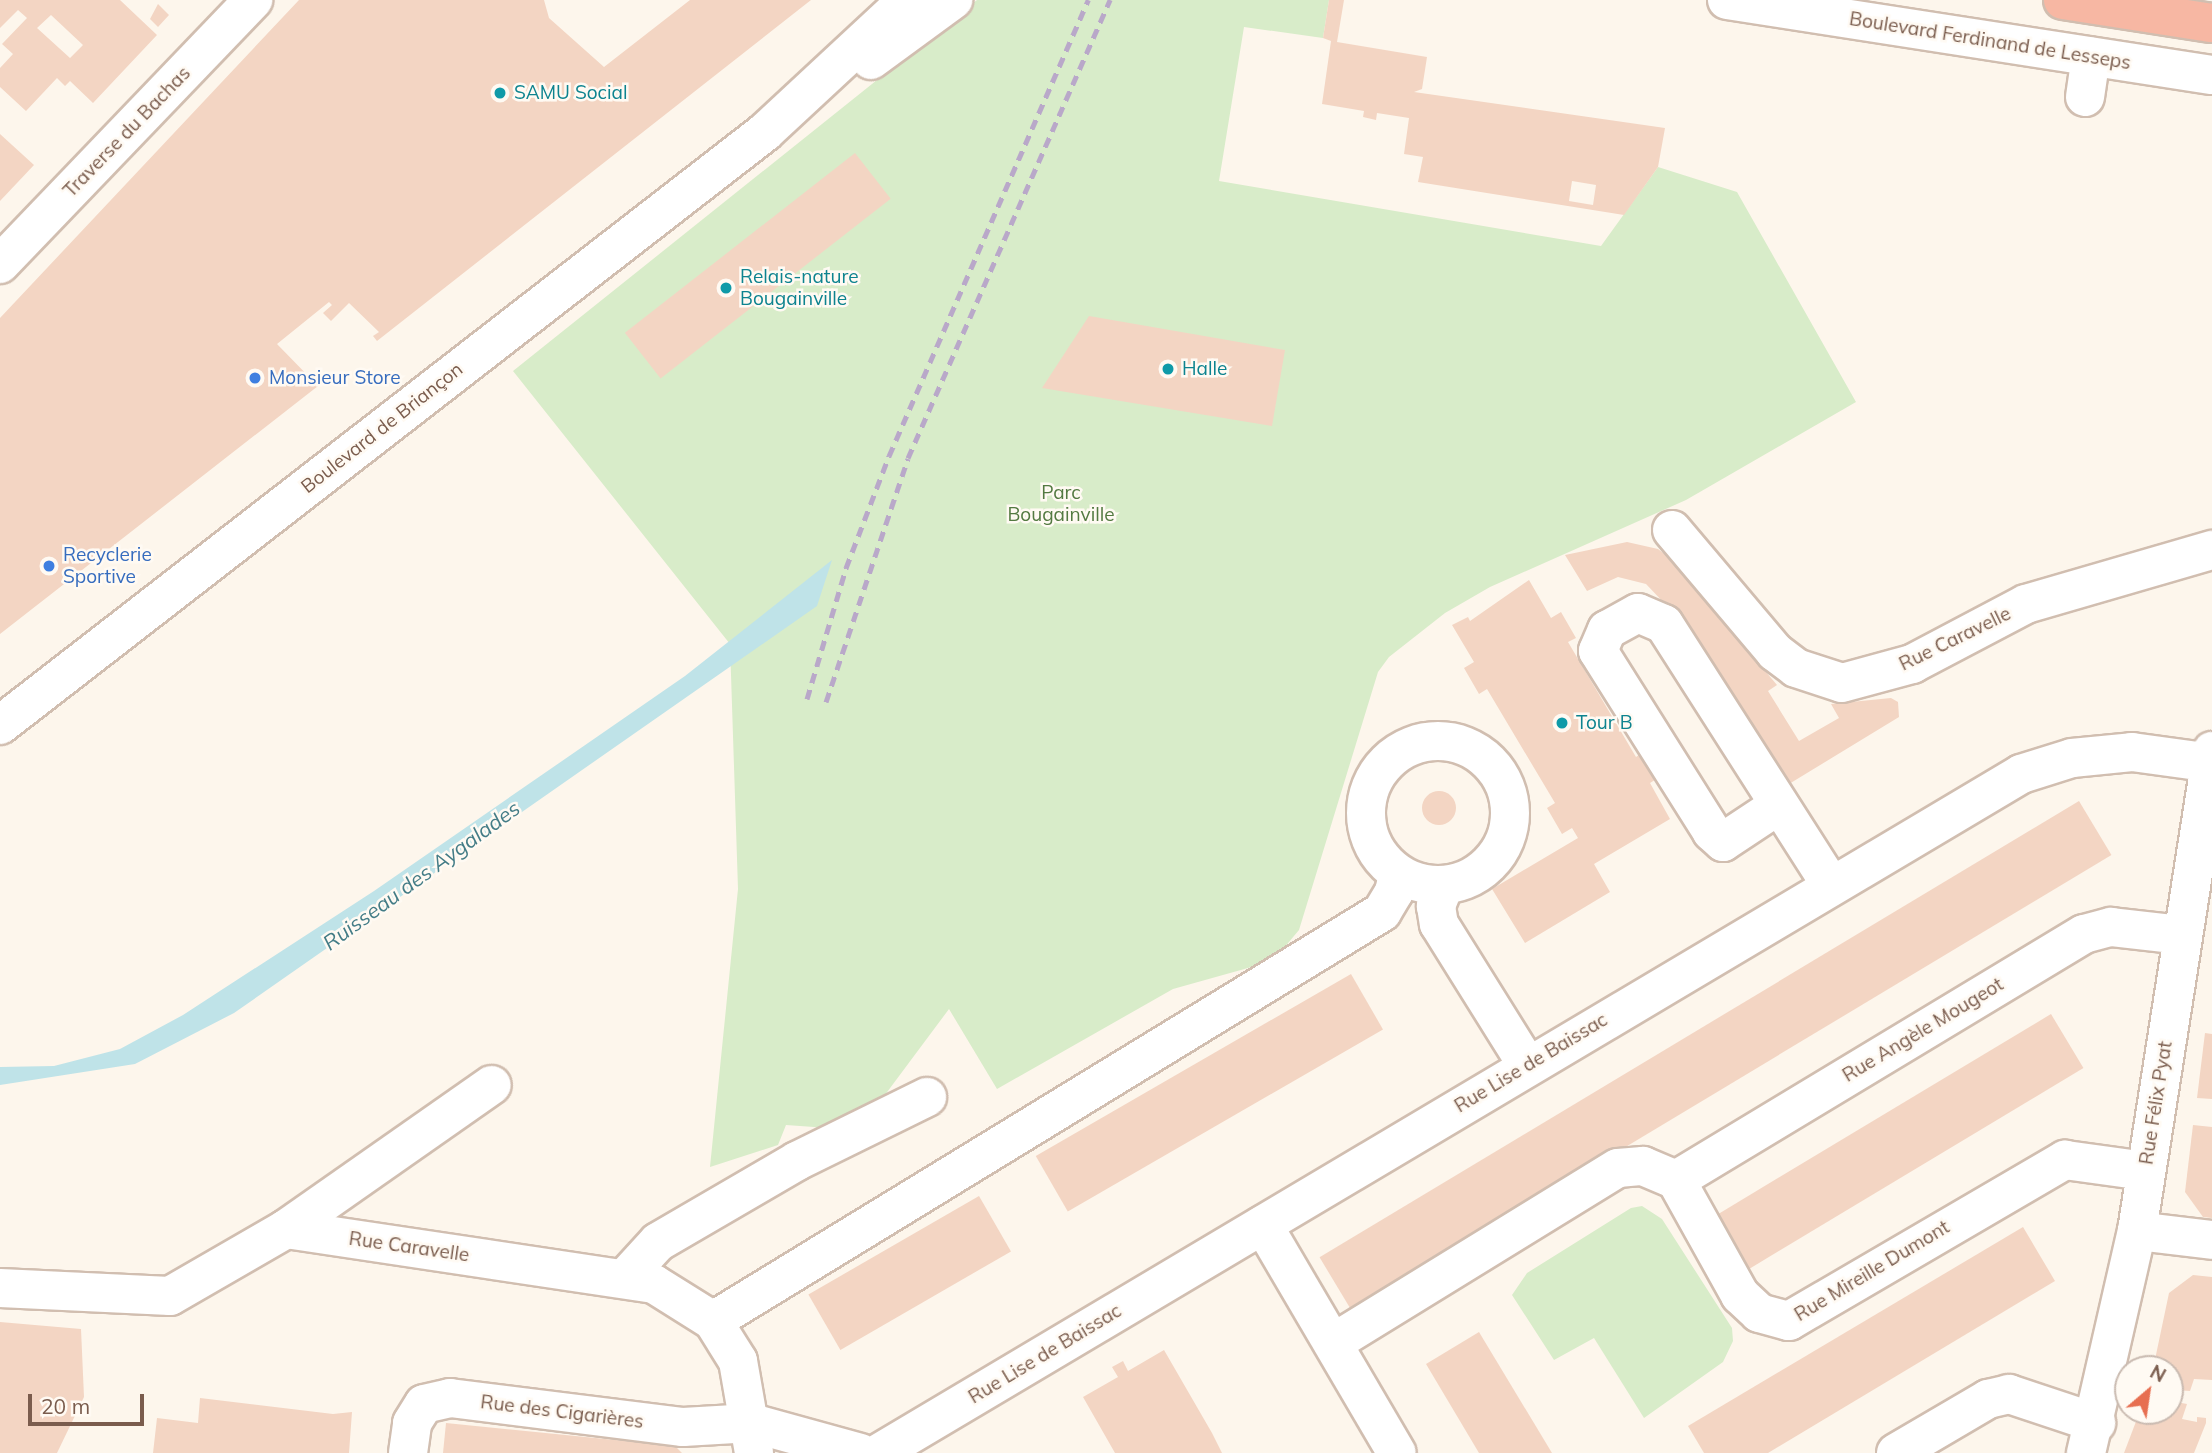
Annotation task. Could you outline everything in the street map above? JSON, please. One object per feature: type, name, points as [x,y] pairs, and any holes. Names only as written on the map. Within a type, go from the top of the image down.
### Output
[{"type":"highway","points":[[2063,0],[2212,23]]},
{"type":"street","name":"Traverse du Bachas","points":[[0,264],[253,0]]},
{"type":"street","name":"Boulevard de Briançon","points":[[765,132],[907,0]]},
{"type":"street","name":"Boulevard de Briançon","points":[[0,725],[765,132],[953,0]]},
{"type":"street","name":"Boulevard Ferdinand de Lesseps","points":[[1727,0],[2212,75]]},
{"type":"street","points":[[2085,97],[2091,56]]},
{"type":"street","name":"Rue Caravelle","points":[[1672,530],[1775,652],[1796,668],[1842,683],[1912,664],[2026,604],[2212,550]]},
{"type":"street","points":[[1779,805],[1724,842],[1712,832],[1598,651],[1607,630],[1638,613],[1664,624],[1779,805],[1829,884]]},
{"type":"street","points":[[1444,741],[1468,747],[1488,760],[1502,779],[1510,802],[1510,826],[1502,849],[1488,867],[1468,880],[1444,886],[1419,884],[1398,874],[1381,858],[1369,837],[1365,813],[1375,779],[1398,752],[1420,743],[1444,741]]},
{"type":"street","name":"Rue Lise de Baissac","points":[[879,1453],[1829,884],[2021,774],[2072,758],[2132,752],[2211,759]]},
{"type":"street","name":"Rue Félix Pyat","points":[[2091,1438],[2137,1231],[2145,1171],[2193,920],[2211,759]]},
{"type":"street","points":[[713,1321],[1382,912],[1394,892],[1398,874]]},
{"type":"street","points":[[1444,886],[1436,906],[1440,924],[1527,1065]]},
{"type":"street","name":"Rue Angèle Mougeot","points":[[1676,1180],[2084,934],[2111,927],[2193,920]]},
{"type":"street","points":[[0,1288],[170,1296],[286,1229],[492,1085]]},
{"type":"street","points":[[624,1279],[658,1242],[797,1161],[927,1097]]},
{"type":"street","name":"Rue Mireille Dumont","points":[[1676,1180],[1740,1295],[1759,1313],[1789,1321],[2065,1160],[2145,1171]]},
{"type":"street","points":[[1333,1343],[1618,1168],[1643,1166],[1676,1180]]},
{"type":"street","points":[[1263,1225],[1333,1343],[1388,1450]]},
{"type":"street","name":"Rue Caravelle","points":[[286,1229],[654,1284],[713,1321],[738,1361],[753,1438]]},
{"type":"street","points":[[2137,1231],[2212,1240]]},
{"type":"street","points":[[1896,1453],[1988,1399],[2009,1394],[2091,1438]]},
{"type":"street","name":"Rue des Cigarières","points":[[408,1453],[412,1423],[424,1404],[450,1398],[753,1438]]},
{"type":"street","points":[[753,1438],[860,1453]]},
{"type":"green space","name":"Parc Bougainville","points":[[977,0],[1329,0],[1323,38],[1244,27],[1219,181],[1601,246],[1658,167],[1737,192],[1856,402],[1686,500],[1490,587],[1445,613],[1389,657],[1378,672],[1299,930],[1273,961],[1173,989],[997,1089],[949,1009],[870,1115],[828,1128],[786,1125],[778,1145],[710,1167],[738,889],[730,644],[513,371]]},
{"type":"green space","points":[[1642,1206],[1662,1219],[1732,1328],[1733,1341],[1723,1362],[1644,1418],[1594,1338],[1554,1360],[1512,1295],[1527,1273],[1631,1208]]},
{"type":"water","name":"Ruisseau des Aygalades","points":[[832,560],[817,606],[234,1013],[135,1064],[0,1085],[0,1067],[54,1066],[120,1049],[183,1015],[374,891],[685,676]]},
{"type":"building","points":[[0,0],[120,0],[157,35],[93,103],[70,81],[65,86],[57,78],[26,111],[0,87],[0,68],[13,54],[2,44],[27,18],[18,10],[0,28]],"holes":[[[51,15],[83,45],[70,58],[37,28]]]},
{"type":"building","points":[[299,0],[544,0],[549,18],[604,67],[690,0],[811,0],[377,341],[373,336],[379,332],[349,303],[331,321],[323,313],[332,305],[329,302],[277,344],[318,386],[0,634],[0,318]]},
{"type":"building","points":[[1329,0],[1344,0],[1337,42],[1427,57],[1422,89],[1414,92],[1665,128],[1658,167],[1624,215],[1418,182],[1423,157],[1404,154],[1409,118],[1377,113],[1376,120],[1363,117],[1364,111],[1322,104],[1331,41],[1323,38]],"holes":[[[1572,181],[1596,185],[1593,205],[1569,201]]]},
{"type":"building","points":[[158,4],[169,15],[158,27],[150,19]]},
{"type":"building","points":[[0,134],[34,165],[0,201]]},
{"type":"building","name":"Relais-nature Bougainville","points":[[855,153],[891,199],[661,378],[625,333]]},
{"type":"building","name":"Halle","points":[[1089,316],[1285,350],[1272,426],[1042,388]]},
{"type":"building","points":[[1627,542],[1658,549],[1671,559],[1777,685],[1768,691],[1799,741],[1839,718],[1831,704],[1891,698],[1898,702],[1899,717],[1789,784],[1667,606],[1646,584],[1618,577],[1587,591],[1565,555]]},
{"type":"building","name":"Tour B","points":[[1529,580],[1551,618],[1561,612],[1576,638],[1568,642],[1636,757],[1643,752],[1658,778],[1650,783],[1670,819],[1594,864],[1610,892],[1525,943],[1492,889],[1578,838],[1572,828],[1562,834],[1547,808],[1555,803],[1487,689],[1479,694],[1464,668],[1474,662],[1452,625],[1468,617],[1470,621]]},
{"type":"building","points":[[1439,791],[1451,796],[1456,808],[1451,820],[1439,825],[1427,820],[1422,808],[1427,796]]},
{"type":"building","points":[[2079,801],[2111,855],[1352,1311],[1320,1257]]},
{"type":"building","points":[[1351,974],[1383,1029],[1068,1211],[1036,1156]]},
{"type":"building","points":[[2051,1014],[2083,1068],[1748,1269],[1716,1215]]},
{"type":"building","points":[[2205,1033],[2212,1034],[2212,1099],[2197,1098]]},
{"type":"building","points":[[2193,1125],[2212,1127],[2212,1218],[2203,1217],[2185,1192]]},
{"type":"building","points":[[979,1196],[1011,1251],[840,1350],[808,1294]]},
{"type":"building","points":[[2023,1227],[2055,1281],[1768,1453],[1704,1453],[1688,1426]]},
{"type":"building","points":[[2193,1275],[2212,1277],[2212,1380],[2194,1379],[2190,1391],[2184,1391],[2184,1355],[2156,1355],[2169,1293]]},
{"type":"building","points":[[0,1322],[81,1329],[84,1397],[57,1453],[0,1453]]},
{"type":"building","points":[[1479,1332],[1552,1453],[1479,1453],[1426,1364]]},
{"type":"building","points":[[1164,1350],[1222,1453],[1115,1453],[1083,1397],[1118,1377],[1112,1367],[1123,1361],[1128,1371]]},
{"type":"building","points":[[200,1398],[333,1414],[352,1412],[349,1453],[153,1453],[157,1418],[198,1423]]},
{"type":"building","points":[[2197,1417],[2206,1418],[2194,1453],[2124,1453],[2135,1425],[2184,1425],[2184,1419],[2197,1422]]},
{"type":"building","points":[[446,1423],[675,1446],[682,1453],[443,1453]]},
{"type":"railway","points":[[807,699],[846,568],[889,456],[1088,0]]},
{"type":"railway","points":[[826,702],[908,458],[1110,0]]},
{"type":"place","name":"SAMU Social","points":[[500,93]]},
{"type":"place","name":"Relais-nature Bougainville","points":[[726,288]]},
{"type":"place","name":"Halle","points":[[1168,369]]},
{"type":"place","name":"Monsieur Store","points":[[255,378]]},
{"type":"place","name":"Recyclerie Sportive","points":[[49,566]]},
{"type":"place","name":"Tour B","points":[[1562,723]]}]
